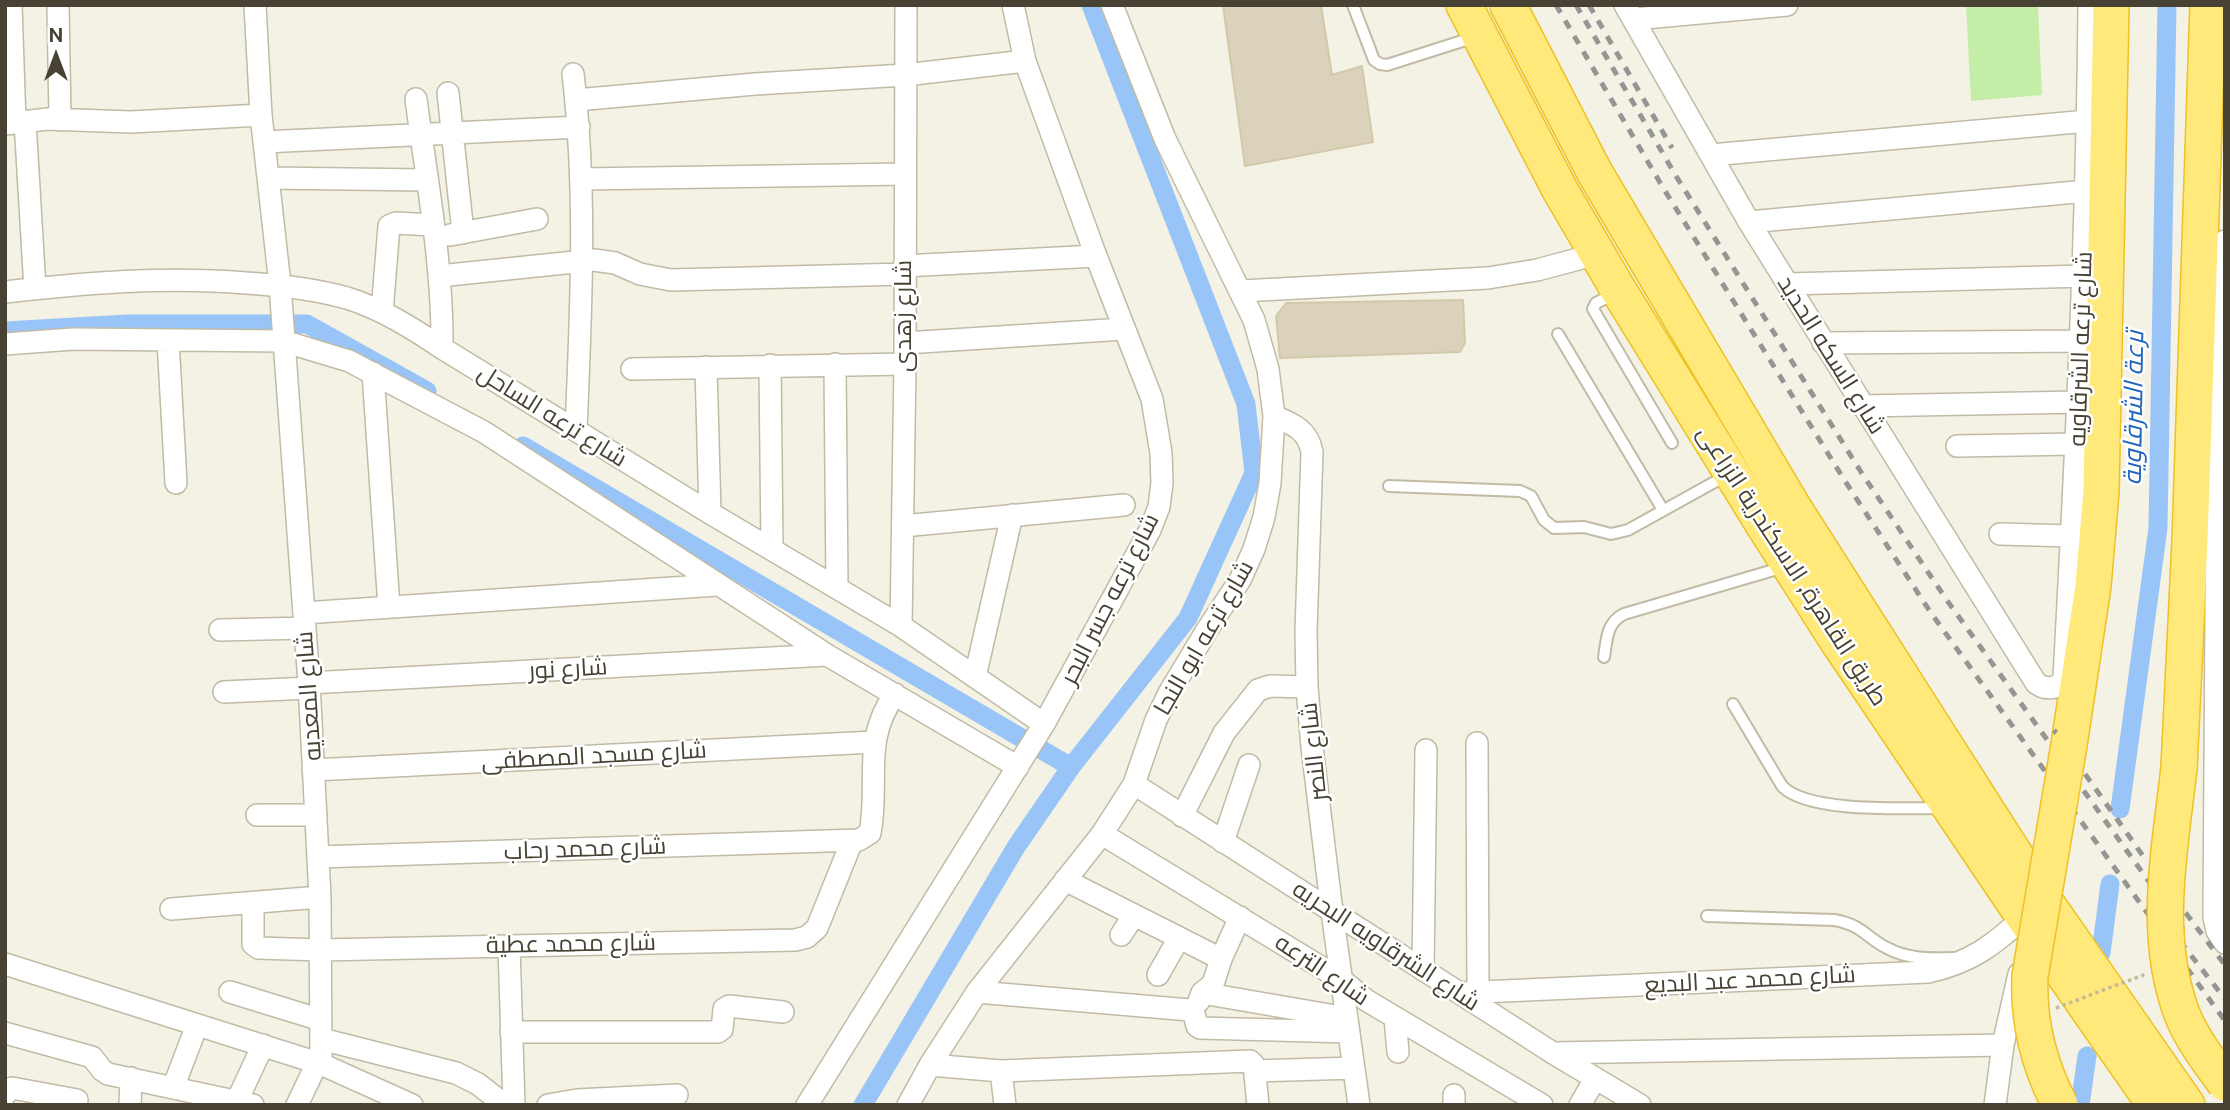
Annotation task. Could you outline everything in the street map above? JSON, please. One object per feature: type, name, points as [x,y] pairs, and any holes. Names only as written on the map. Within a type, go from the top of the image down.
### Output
[{"type":"highway","name":"طريق القاهرة, الاسكندرية الزراعى","points":[[1464,5],[1560,190],[1597,254],[1789,566],[2027,921],[2155,1105]]},
{"type":"highway","name":"طريق القاهرة, الاسكندرية الزراعى","points":[[1508,5],[1595,173],[1793,508],[2040,894],[2187,1105]]},
{"type":"highway","points":[[2060,1105],[2040,1056],[2029,1000],[2030,976],[2093,586],[2101,491],[2111,5]]},
{"type":"highway","points":[[2208,5],[2190,541],[2179,768],[2164,925],[2172,984],[2183,1016],[2201,1051],[2225,1083]]},
{"type":"street","points":[[11,5],[15,123],[35,289]]},
{"type":"street","points":[[58,5],[60,120]]},
{"type":"street","name":"شارع المعديه","points":[[255,5],[261,115],[280,289],[309,686],[320,897],[319,1063]]},
{"type":"street","name":"شارع زهدى","points":[[901,626],[905,354],[905,5]]},
{"type":"street","name":"شارع ترعه جسر البحر","points":[[807,1105],[1044,724],[1150,530],[1159,507],[1162,483],[1161,453],[1152,399],[1096,256],[1025,61],[1013,5]]},
{"type":"street","name":"شارع ترعه ابو النجا","points":[[908,1105],[977,992],[1102,834],[1134,785],[1156,720],[1169,693],[1240,580],[1264,517],[1270,483],[1274,416],[1268,369],[1254,320],[1165,139],[1112,5]]},
{"type":"street","points":[[1630,12],[1787,5]]},
{"type":"street","name":"شارع ترعه الشرقاويه","points":[[2054,687],[2059,686],[2064,679],[2077,444],[2087,191],[2089,5]]},
{"type":"street","name":"شارع السكه الحديد","points":[[1630,12],[1749,222],[1862,406],[2036,682],[2044,688],[2054,687]]},
{"type":"street","points":[[576,100],[755,84],[905,75],[1025,61]]},
{"type":"street","points":[[573,74],[582,179],[583,261],[576,430]]},
{"type":"street","points":[[448,93],[463,233]]},
{"type":"street","points":[[416,99],[439,276],[442,348]]},
{"type":"street","points":[[15,123],[261,115]]},
{"type":"street","points":[[1711,155],[2088,121]]},
{"type":"street","points":[[264,142],[579,127]]},
{"type":"street","points":[[582,179],[904,174]]},
{"type":"street","points":[[268,177],[427,180]]},
{"type":"street","points":[[1749,222],[2087,191]]},
{"type":"street","points":[[382,312],[389,226],[396,223],[434,231],[463,233],[537,219]]},
{"type":"street","points":[[2225,241],[2219,874],[2214,917],[2217,931],[2225,943]]},
{"type":"street","points":[[1241,291],[1488,278],[1538,270],[1597,254]]},
{"type":"street","points":[[439,276],[604,260],[640,274],[671,280],[904,270],[1096,256]]},
{"type":"street","points":[[1788,284],[2084,276]]},
{"type":"street","name":"شارع ترعه الساحل","points":[[5,292],[113,281],[197,279],[280,289],[315,290],[382,312],[413,328],[710,513],[901,626],[1044,724]]},
{"type":"street","points":[[632,369],[835,364],[1124,330]]},
{"type":"street","name":"شارع ترعه الساحل","points":[[5,344],[73,339],[168,340],[282,335],[349,361],[484,432],[827,655],[1018,767]]},
{"type":"street","points":[[168,340],[176,483]]},
{"type":"street","points":[[1823,343],[2081,341]]},
{"type":"street","points":[[835,364],[837,588]]},
{"type":"street","points":[[770,365],[772,549]]},
{"type":"street","points":[[706,367],[710,513]]},
{"type":"street","points":[[373,373],[389,607]]},
{"type":"street","points":[[1862,406],[2079,402]]},
{"type":"street","name":"شارع النصر","points":[[1274,416],[1304,432],[1312,452],[1306,631],[1307,687],[1332,912],[1359,1105]]},
{"type":"street","points":[[1957,446],[2077,444]]},
{"type":"street","points":[[903,526],[1125,505]]},
{"type":"street","points":[[975,677],[1012,516]]},
{"type":"street","points":[[2000,534],[2072,536]]},
{"type":"street","points":[[220,630],[389,607],[717,585]]},
{"type":"street","name":"شارع نور","points":[[224,692],[827,655]]},
{"type":"street","points":[[1182,816],[1224,733],[1258,690],[1270,686],[1307,687]]},
{"type":"street","points":[[852,841],[865,838],[870,833],[874,742],[883,713],[895,694]]},
{"type":"street","name":"شارع مسجد المصطفى","points":[[313,770],[874,742]]},
{"type":"street","points":[[1468,992],[1477,743]]},
{"type":"street","points":[[1423,970],[1426,750]]},
{"type":"street","points":[[1223,842],[1249,765]]},
{"type":"street","name":"شارع الشرقاويه البحريه","points":[[1134,785],[1423,970],[1468,992],[1553,1054],[1640,1105]]},
{"type":"street","points":[[257,815],[316,815]]},
{"type":"street","name":"شارع الترعه","points":[[1102,834],[1342,980],[1366,1000],[1395,1018],[1542,1105]]},
{"type":"street","name":"شارع محمد رحاب","points":[[318,857],[852,841]]},
{"type":"street","name":"شارع محمد عطية","points":[[253,903],[253,944],[256,948],[321,950],[795,940],[807,937],[817,928],[852,841]]},
{"type":"street","points":[[1065,880],[1221,959]]},
{"type":"street","points":[[171,909],[320,897]]},
{"type":"street","points":[[1121,935],[1134,915]]},
{"type":"street","points":[[977,992],[1190,1010],[1213,984],[1240,917]]},
{"type":"street","points":[[1995,1105],[2003,1045],[2027,921]]},
{"type":"street","name":"شارع محمد عبد البديع","points":[[1468,992],[1943,969],[1973,957],[2027,921]]},
{"type":"street","points":[[1158,975],[1179,938]]},
{"type":"street","points":[[509,946],[514,1105]]},
{"type":"street","points":[[5,964],[319,1063],[411,1105]]},
{"type":"street","points":[[230,992],[321,1030],[456,1073],[478,1084],[505,1105]]},
{"type":"street","points":[[1198,1003],[1247,1001],[1348,1025]]},
{"type":"street","points":[[1247,1001],[1247,1029]]},
{"type":"street","points":[[1198,1003],[1199,1028],[1348,1025]]},
{"type":"street","points":[[511,1032],[718,1032],[722,1029],[724,1009],[729,1006],[783,1012]]},
{"type":"street","points":[[1395,1018],[1398,1052]]},
{"type":"street","points":[[173,1088],[197,1025]]},
{"type":"street","points":[[5,1033],[92,1057],[105,1072],[245,1103],[263,1045]]},
{"type":"street","points":[[1553,1054],[2003,1045]]},
{"type":"street","points":[[930,1065],[1001,1071],[1247,1060],[1253,1062],[1258,1105]]},
{"type":"street","points":[[297,1105],[319,1063]]},
{"type":"street","points":[[1255,1071],[1354,1068]]},
{"type":"street","points":[[1001,1071],[1005,1105]]},
{"type":"street","points":[[130,1105],[131,1078]]},
{"type":"street","points":[[1580,1105],[1595,1079]]},
{"type":"street","points":[[5,1095],[6,1091],[12,1088],[77,1100]]},
{"type":"street","points":[[548,1105],[577,1100],[677,1096]]},
{"type":"lane","points":[[1353,5],[1374,60],[1380,64],[1387,65],[1480,36]]},
{"type":"lane","points":[[1619,291],[1597,303],[1593,309],[1672,443]]},
{"type":"lane","points":[[1558,334],[1663,510]]},
{"type":"lane","points":[[1389,486],[1520,491],[1531,496],[1544,520],[1551,526],[1584,527],[1611,534],[1628,530],[1732,473]]},
{"type":"lane","points":[[1604,657],[1609,628],[1624,614],[1789,566]]},
{"type":"lane","points":[[1733,705],[1782,786],[1792,795],[1823,804],[1951,808]]},
{"type":"lane","points":[[1707,916],[1834,919],[1853,924],[1884,947],[1900,954],[1941,959],[1973,957]]},
{"type":"path","points":[[2056,1007],[2151,972]]},
{"type":"green space","points":[[1966,5],[2038,5],[2042,95],[1971,101]]},
{"type":"building","points":[[1223,5],[1321,5],[1332,75],[1362,66],[1373,142],[1245,166]]},
{"type":"building","points":[[1463,300],[1465,343],[1460,352],[1280,358],[1276,316],[1286,303]]},
{"type":"waterway","points":[[863,1105],[1016,847],[1071,767],[1188,618],[1254,473],[1246,404],[1091,5]]},
{"type":"waterway","name":"ترعة الشرقاوية","points":[[2120,809],[2158,528],[2167,5]]},
{"type":"waterway","points":[[5,331],[127,324],[307,324],[427,391]]},
{"type":"waterway","points":[[523,446],[1071,767]]},
{"type":"waterway","name":"ترعة الشرقاوية","points":[[2101,953],[2110,884]]},
{"type":"waterway","name":"ترعة الشرقاوية","points":[[2080,1105],[2087,1056]]},
{"type":"railway","points":[[1556,5],[1662,186],[1845,481],[1931,613],[2225,1021]]},
{"type":"railway","points":[[1576,5],[1676,176],[1861,472],[1946,599],[2188,936]]},
{"type":"railway","points":[[1589,5],[1672,148]]},
{"type":"railway","points":[[2054,730],[2143,856]]},
{"type":"railway","points":[[2164,884],[2225,965]]},
{"type":"railway","points":[[2169,927],[2225,999]]}]
